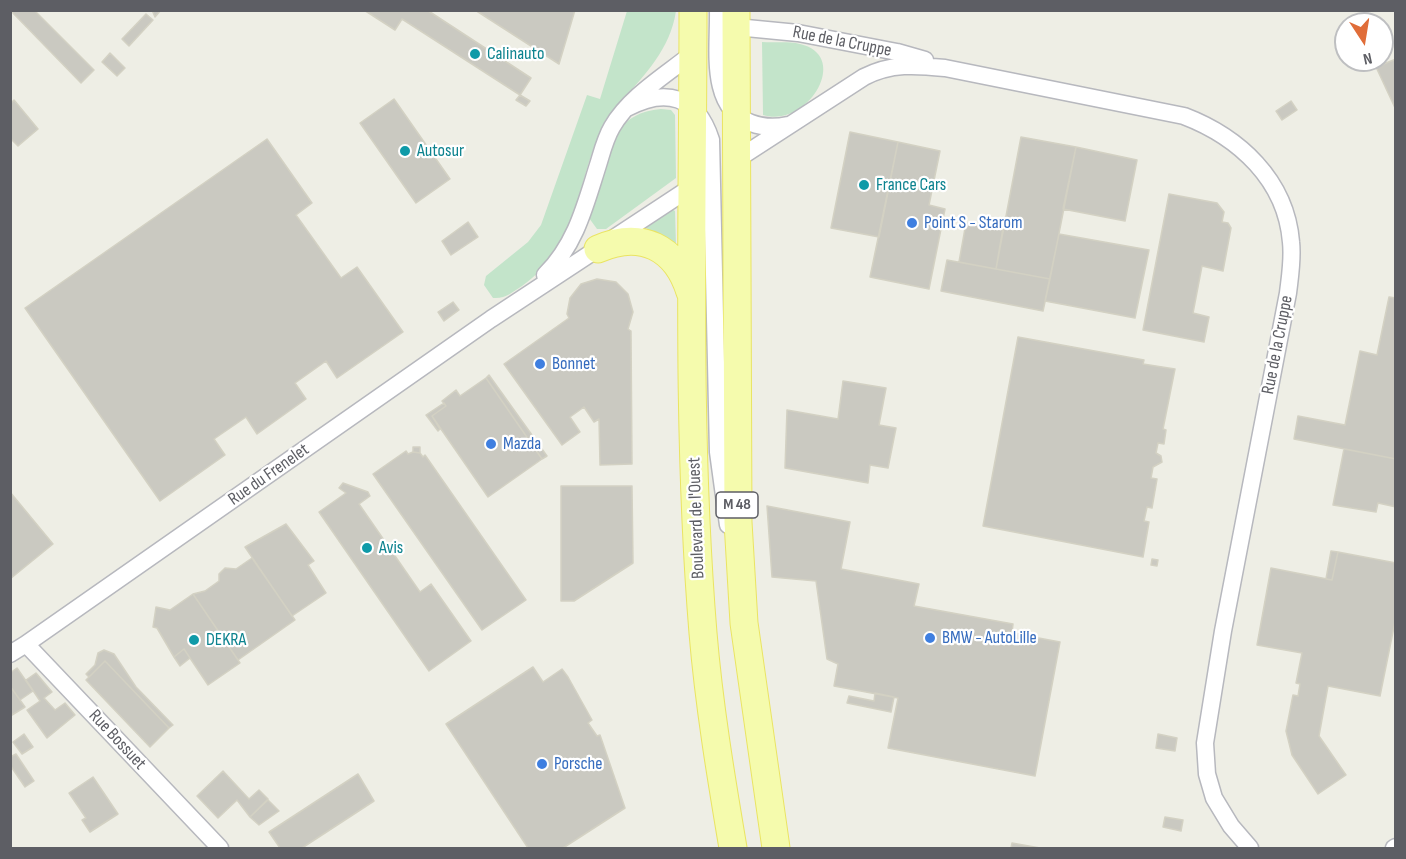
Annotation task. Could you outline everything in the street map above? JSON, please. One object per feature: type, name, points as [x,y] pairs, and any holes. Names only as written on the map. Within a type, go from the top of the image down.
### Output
[{"type":"main road","name":"Boulevard de l'Ouest","points":[[693,10],[693,108],[703,180],[694,304],[694,477],[702,623],[713,724],[733,849]]},
{"type":"main road","name":"Boulevard de l'Ouest","points":[[727,21],[736,117],[737,510],[744,623],[776,849]]},
{"type":"main road","points":[[693,53],[727,21]]},
{"type":"main road","points":[[703,180],[736,160]]},
{"type":"main road","points":[[598,249],[612,243],[632,240],[651,244],[660,249],[681,270],[694,304]]},
{"type":"street","name":"Rue de la Cruppe","points":[[727,21],[897,52],[945,68],[1184,116],[1234,141],[1266,175],[1281,202],[1291,243],[1288,293],[1223,631],[1205,743],[1207,774],[1214,798],[1231,826],[1250,849]]},
{"type":"street","name":"Rue du Frenelet","points":[[511,305],[558,262],[572,242],[608,134],[627,108],[693,53]]},
{"type":"street","name":"Rue de la Cruppe","points":[[736,160],[876,71],[900,66],[945,68]]},
{"type":"street","points":[[627,108],[647,99],[662,96],[678,99],[693,108]]},
{"type":"street","name":"Rue de la Cruppe","points":[[736,117],[758,126],[777,128],[800,120]]},
{"type":"street","name":"Rue du Frenelet","points":[[26,644],[511,305],[703,180]]},
{"type":"street","name":"Boulevard de l'Ouest","points":[[703,180],[712,273],[718,452],[744,623]]},
{"type":"street","points":[[10,654],[26,644]]},
{"type":"street","name":"Rue Bossuet","points":[[26,644],[220,849]]},
{"type":"green space","points":[[627,11],[676,11],[668,38],[655,61],[604,122],[574,212],[555,252],[541,270],[522,286],[505,296],[493,298],[484,285],[486,276],[528,242],[541,225],[587,95],[600,99]]},
{"type":"green space","points":[[762,42],[800,44],[815,51],[822,62],[823,75],[818,89],[808,102],[795,112],[779,116],[763,115]]},
{"type":"green space","points":[[661,109],[671,110],[675,115],[676,178],[606,229],[597,229],[589,218],[615,135],[635,116]]},
{"type":"green space","points":[[670,208],[675,211],[676,245],[646,228]]},
{"type":"building","points":[[10,10],[34,10],[94,70],[81,83]]},
{"type":"building","points":[[152,10],[161,10],[155,17]]},
{"type":"building","name":"Calinauto","points":[[364,10],[427,10],[531,78],[520,95],[402,19],[395,30]]},
{"type":"building","points":[[475,10],[575,10],[559,64]]},
{"type":"building","points":[[146,14],[153,20],[129,46],[122,39]]},
{"type":"building","points":[[110,53],[125,68],[117,76],[102,62]]},
{"type":"building","points":[[1396,59],[1396,110],[1378,72],[1394,72],[1394,60]]},
{"type":"building","points":[[520,95],[530,101],[526,106],[516,100]]},
{"type":"building","name":"Autosur","points":[[394,99],[450,179],[416,203],[360,123]]},
{"type":"building","points":[[14,100],[38,129],[18,146],[10,138],[10,104]]},
{"type":"building","points":[[1291,101],[1297,110],[1282,120],[1276,111]]},
{"type":"building","name":"France Cars","points":[[850,132],[898,142],[879,237],[831,228]]},
{"type":"building","points":[[1021,137],[1076,147],[1050,279],[996,269]]},
{"type":"building","points":[[267,139],[312,203],[296,215],[341,278],[357,267],[403,332],[337,378],[326,361],[295,383],[306,399],[257,434],[246,417],[214,439],[225,455],[160,501],[25,308]]},
{"type":"building","name":"Point S - Starom","points":[[898,142],[940,151],[929,205],[945,209],[929,289],[870,277]]},
{"type":"building","points":[[1076,147],[1137,160],[1125,221],[1063,209]]},
{"type":"building","points":[[1169,194],[1217,203],[1224,212],[1222,222],[1228,223],[1231,228],[1223,271],[1202,266],[1193,313],[1209,317],[1204,342],[1143,330]]},
{"type":"building","points":[[468,222],[478,237],[451,255],[442,241]]},
{"type":"building","points":[[966,223],[1003,228],[996,269],[959,262]]},
{"type":"building","points":[[1059,234],[1149,250],[1135,318],[1045,301]]},
{"type":"building","points":[[947,260],[1050,279],[1043,311],[941,291]]},
{"type":"building","points":[[597,279],[616,282],[628,294],[633,312],[628,329],[631,331],[632,464],[600,465],[599,419],[594,422],[584,407],[570,417],[580,432],[562,445],[504,364],[569,318],[567,314],[570,298],[581,284]]},
{"type":"building","points":[[1389,297],[1396,298],[1396,459],[1294,439],[1298,416],[1345,425],[1360,351],[1377,355]]},
{"type":"building","points":[[453,302],[459,310],[444,321],[438,312]]},
{"type":"building","points":[[1018,337],[1144,360],[1143,364],[1175,369],[1163,429],[1166,430],[1164,444],[1158,443],[1156,453],[1161,456],[1162,462],[1153,467],[1151,478],[1157,479],[1152,508],[1147,507],[1144,521],[1149,522],[1143,557],[983,526]]},
{"type":"building","points":[[489,375],[547,456],[542,459],[486,378]]},
{"type":"building","name":"Mazda","points":[[486,378],[542,459],[488,497],[432,416],[446,406],[442,401],[456,390],[460,396]]},
{"type":"building","points":[[843,381],[886,388],[879,425],[896,428],[888,468],[870,465],[868,483],[785,468],[787,410],[838,419]]},
{"type":"building","points":[[444,403],[446,406],[432,416],[440,429],[438,431],[426,415]]},
{"type":"building","points":[[413,447],[420,447],[420,453],[413,452]]},
{"type":"building","points":[[1344,449],[1396,459],[1396,507],[1378,503],[1376,512],[1333,505]]},
{"type":"building","points":[[406,451],[408,454],[413,452],[420,453],[423,457],[425,455],[526,600],[482,630],[373,474]]},
{"type":"building","name":"Avis","points":[[343,483],[368,492],[370,496],[359,504],[420,592],[431,584],[471,641],[429,671],[319,512],[346,493],[339,488]]},
{"type":"building","points":[[561,486],[632,486],[633,563],[574,601],[561,601]]},
{"type":"building","points":[[10,492],[53,544],[10,579]]},
{"type":"building","name":"BMW - AutoLille","points":[[767,506],[850,522],[841,569],[919,584],[914,606],[1013,624],[1012,633],[1060,642],[1035,776],[888,748],[898,698],[834,686],[838,664],[827,659],[816,581],[772,577]]},
{"type":"building","points":[[286,524],[314,561],[308,565],[326,593],[292,616],[245,547]]},
{"type":"building","points":[[1331,551],[1338,552],[1332,580],[1326,579]]},
{"type":"building","points":[[1338,552],[1396,563],[1396,617],[1380,696],[1328,686],[1319,736],[1346,775],[1318,794],[1292,755],[1286,731],[1293,695],[1298,696],[1300,684],[1296,683],[1302,653],[1257,645],[1271,568],[1332,580]]},
{"type":"building","points":[[252,558],[295,620],[238,660],[193,594],[205,591],[219,581],[219,574],[225,568],[236,569]]},
{"type":"building","points":[[1152,559],[1158,560],[1157,566],[1151,565]]},
{"type":"building","name":"DEKRA","points":[[193,594],[240,663],[208,685],[184,649],[174,657],[157,628],[153,627],[156,607],[170,610]]},
{"type":"building","points":[[184,649],[190,658],[180,666],[174,657]]},
{"type":"building","points":[[104,650],[114,654],[136,687],[173,725],[169,728],[105,661],[89,677],[86,674],[95,665],[98,653]]},
{"type":"building","points":[[105,661],[169,728],[150,747],[86,680]]},
{"type":"building","name":"Porsche","points":[[533,667],[543,682],[562,669],[568,677],[592,720],[588,723],[597,736],[600,735],[625,808],[563,848],[528,848],[446,724]]},
{"type":"building","points":[[17,668],[33,691],[20,700],[10,686],[10,673]]},
{"type":"building","points":[[36,673],[52,692],[44,698],[55,710],[65,703],[75,715],[47,738],[27,710],[40,701],[26,680]]},
{"type":"building","points":[[10,686],[25,707],[12,715],[10,714]]},
{"type":"building","points":[[875,693],[894,697],[891,712],[847,703],[849,696],[874,701]]},
{"type":"building","points":[[24,734],[33,747],[22,754],[13,742]]},
{"type":"building","points":[[1158,734],[1177,738],[1175,751],[1156,748]]},
{"type":"building","points":[[16,754],[34,781],[25,787],[10,765],[10,757]]},
{"type":"building","points":[[223,771],[249,799],[259,790],[268,799],[250,817],[237,800],[218,818],[197,796]]},
{"type":"building","points":[[358,774],[374,801],[302,848],[280,848],[269,832]]},
{"type":"building","points":[[93,777],[118,814],[90,832],[82,820],[86,818],[69,793]]},
{"type":"building","points":[[268,800],[279,811],[259,825],[250,817]]},
{"type":"building","points":[[1165,817],[1183,820],[1181,831],[1163,827]]},
{"type":"building","points":[[1012,843],[1040,848],[1011,848]]},
{"type":"place","name":"Calinauto","points":[[475,54]]},
{"type":"place","name":"Autosur","points":[[405,151]]},
{"type":"place","name":"France Cars","points":[[864,185]]},
{"type":"place","name":"Point S - Starom","points":[[912,223]]},
{"type":"place","name":"Bonnet","points":[[540,364]]},
{"type":"place","name":"Mazda","points":[[491,444]]},
{"type":"place","name":"Avis","points":[[367,548]]},
{"type":"place","name":"BMW - AutoLille","points":[[930,638]]},
{"type":"place","name":"DEKRA","points":[[194,640]]},
{"type":"place","name":"Porsche","points":[[542,764]]}]
